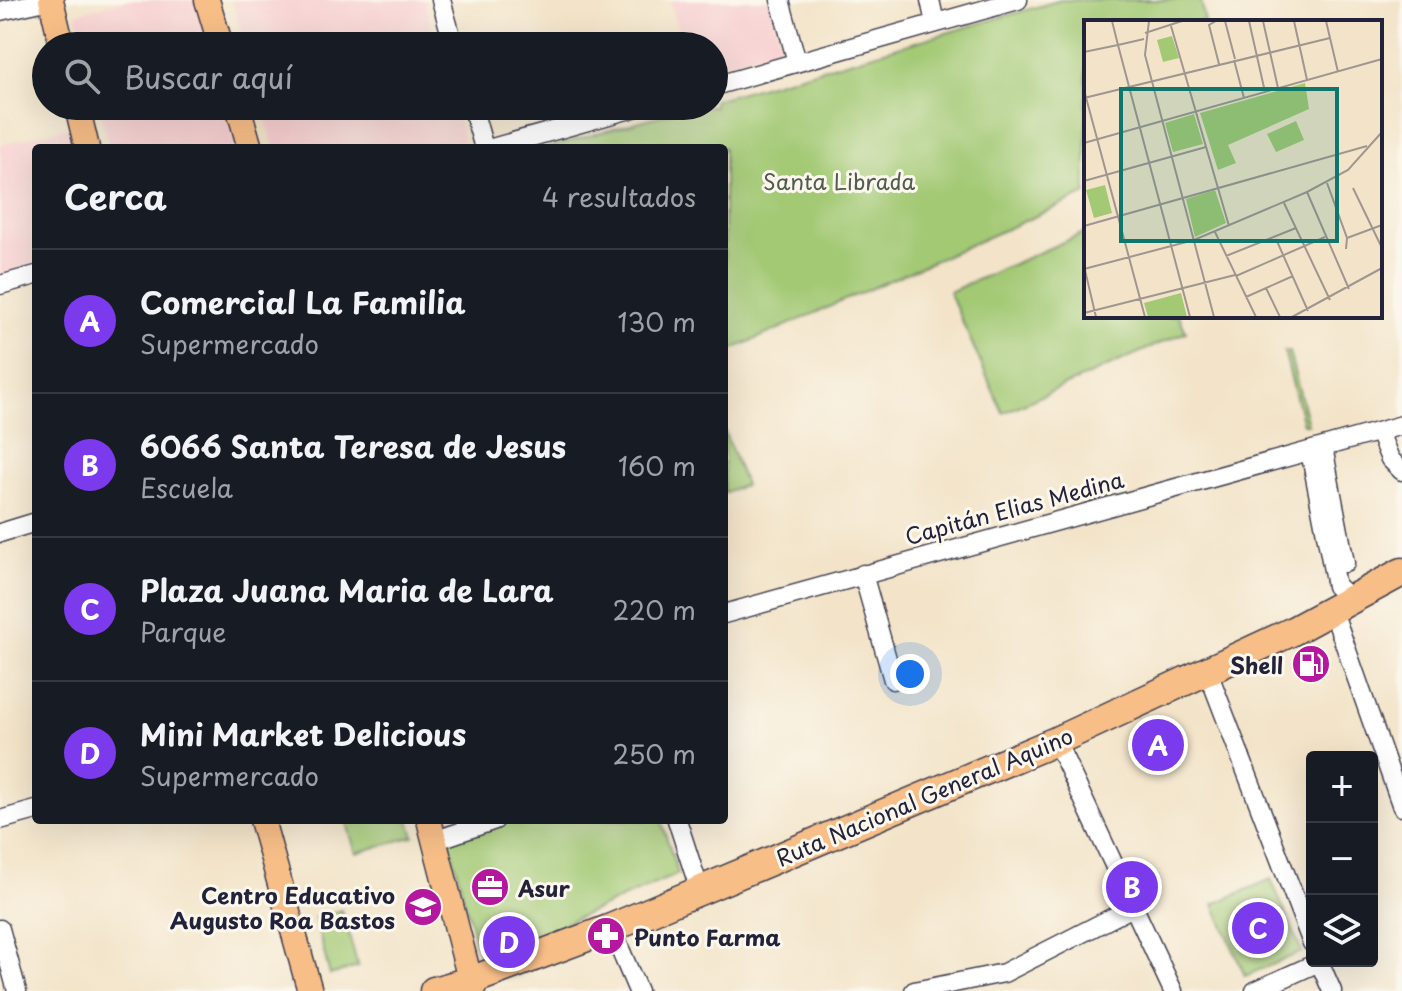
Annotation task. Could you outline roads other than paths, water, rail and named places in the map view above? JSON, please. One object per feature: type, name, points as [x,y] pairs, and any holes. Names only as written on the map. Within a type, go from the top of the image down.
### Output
[{"type":"highway","name":"Ruta Nacional General Aquino","points":[[434,991],[472,986],[1056,741],[1208,672],[1343,597],[1402,572]]},
{"type":"main road","points":[[51,0],[59,32]]},
{"type":"main road","points":[[207,0],[217,32]]},
{"type":"main road","points":[[80,120],[86,144]]},
{"type":"main road","points":[[242,120],[249,144]]},
{"type":"main road","points":[[263,824],[310,991]]},
{"type":"main road","points":[[432,830],[472,986]]},
{"type":"street","points":[[0,11],[51,0]]},
{"type":"street","points":[[441,0],[450,32]]},
{"type":"street","points":[[780,0],[797,62]]},
{"type":"street","points":[[930,0],[935,23]]},
{"type":"street","points":[[728,82],[1018,0]]},
{"type":"street","points":[[476,120],[483,144]]},
{"type":"street","points":[[506,144],[591,120]]},
{"type":"street","points":[[0,285],[32,276]]},
{"type":"street","name":"Capitán Elias Medina","points":[[728,613],[1402,425]]},
{"type":"street","points":[[1379,432],[1390,459],[1402,471]]},
{"type":"street","points":[[1316,449],[1336,586],[1343,597],[1402,807]]},
{"type":"street","points":[[0,533],[32,523]]},
{"type":"street","points":[[863,574],[893,680]]},
{"type":"street","points":[[1208,672],[1306,927]]},
{"type":"street","points":[[1056,741],[1173,991]]},
{"type":"street","points":[[0,820],[32,811]]},
{"type":"street","points":[[432,830],[470,824]]},
{"type":"street","points":[[678,824],[700,891]]},
{"type":"street","points":[[914,991],[1004,973],[1133,907]]},
{"type":"street","points":[[611,928],[638,991]]},
{"type":"street","points":[[0,929],[17,991]]},
{"type":"street","points":[[1255,991],[1308,967]]},
{"type":"street","points":[[1321,967],[1332,991]]},
{"type":"street","points":[[1004,973],[1012,991]]},
{"type":"place","name":"Shell","points":[[1311,664]]},
{"type":"place","name":"Comercial La Familia","points":[[1158,745]]},
{"type":"place","name":"Asur","points":[[490,887]]},
{"type":"place","name":"6066 Santa Teresa de Jesus","points":[[1132,887]]},
{"type":"place","name":"Centro Educativo Augusto Roa Bastos","points":[[423,907]]},
{"type":"place","name":"Plaza Juana Maria de Lara","points":[[1258,928]]},
{"type":"place","name":"Punto Farma","points":[[606,936]]},
{"type":"place","name":"Mini Market Delicious","points":[[509,942]]},
{"type":"park label","name":"Santa Librada","points":[[839,180]]}]
